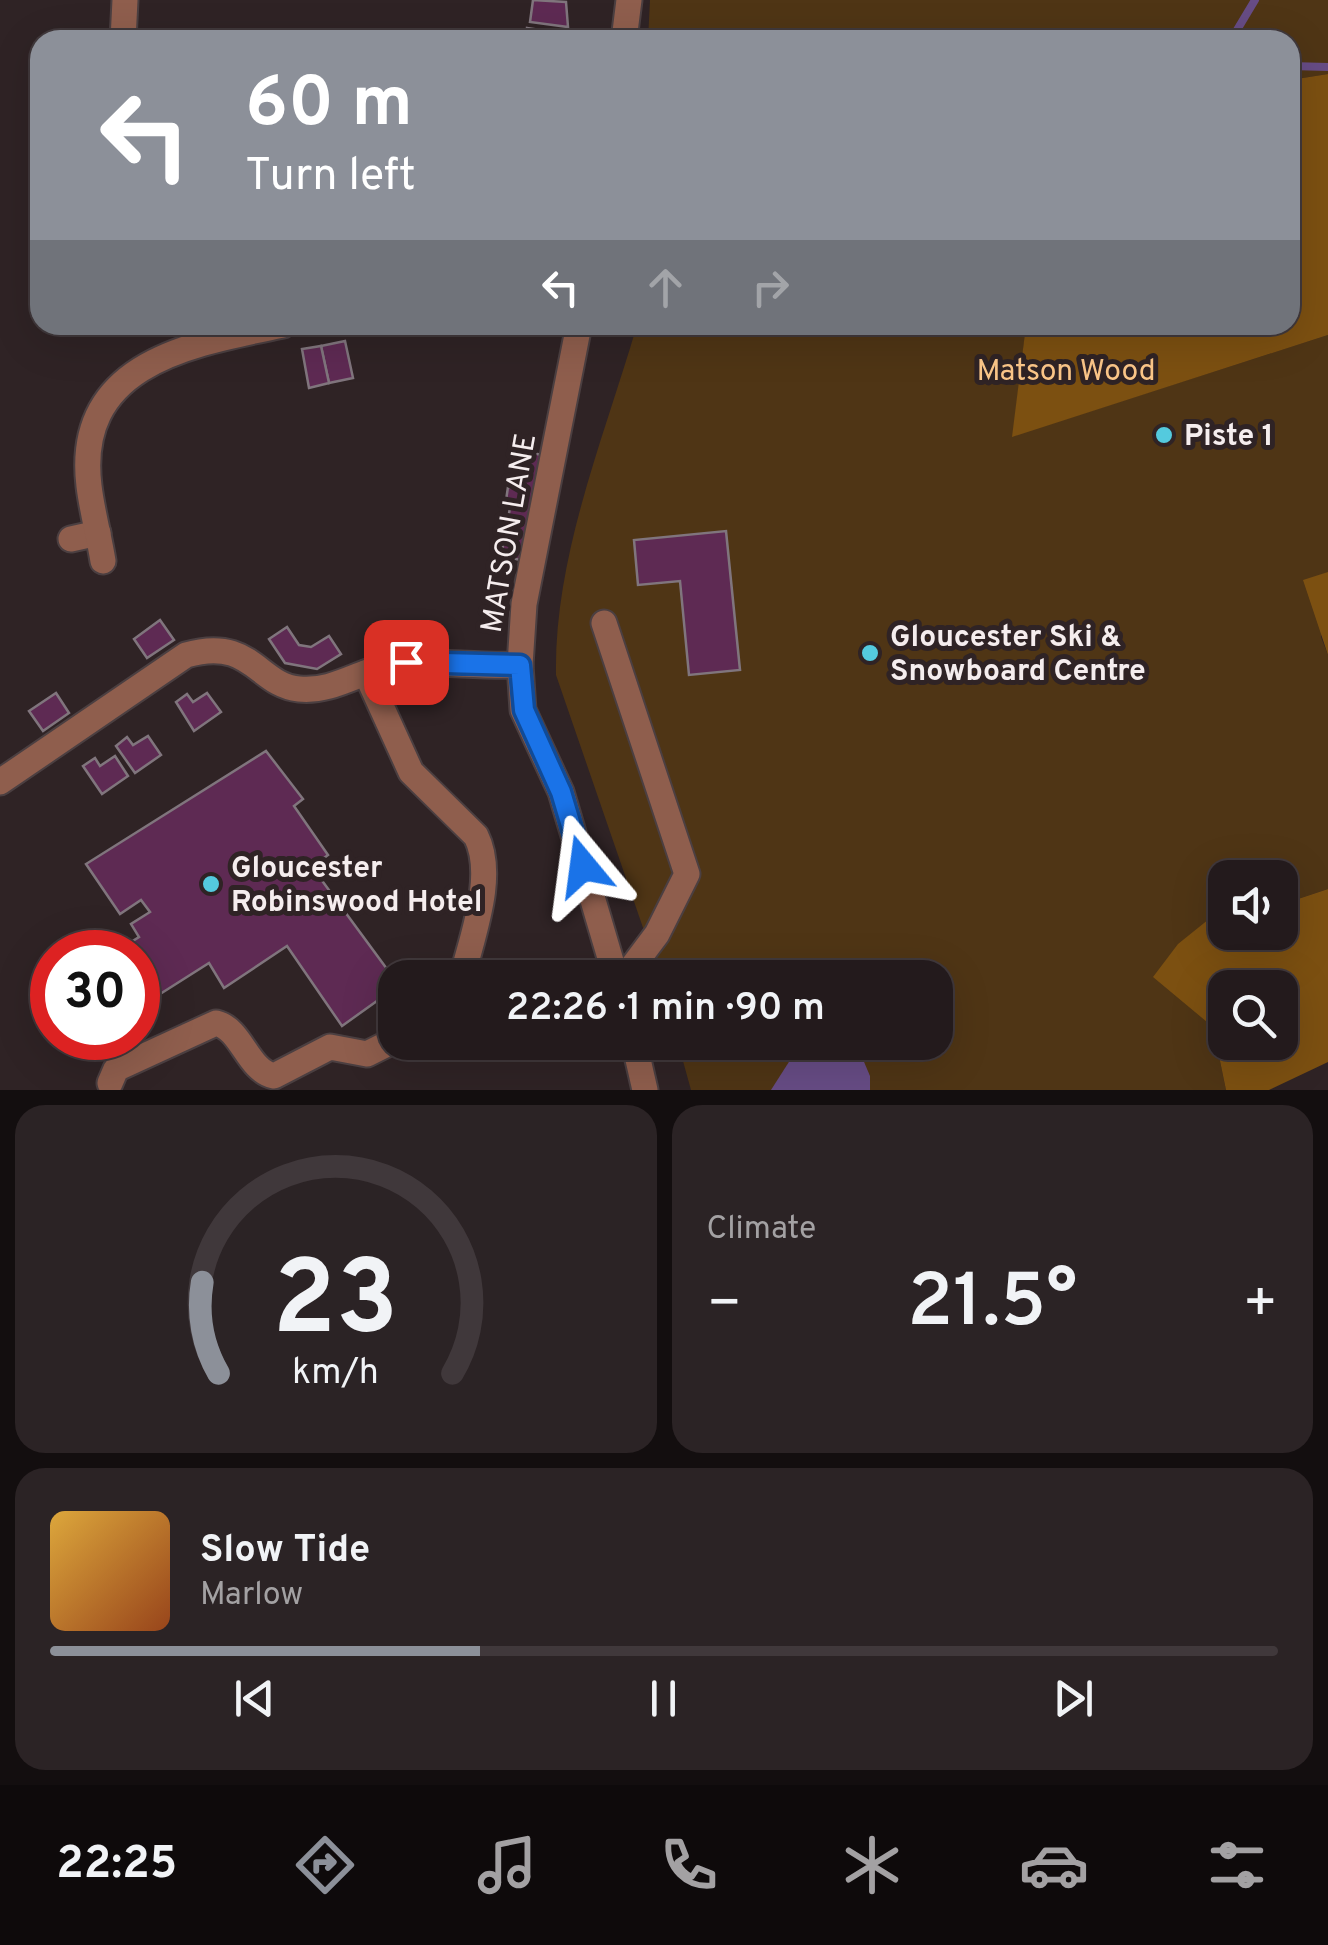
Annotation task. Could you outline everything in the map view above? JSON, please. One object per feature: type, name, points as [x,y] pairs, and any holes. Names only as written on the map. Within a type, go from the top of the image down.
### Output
[{"type":"street","points":[[124,30],[126,0]]},
{"type":"street","points":[[625,30],[629,0]]},
{"type":"street","points":[[104,562],[88,484],[88,455],[102,411],[117,386],[161,356],[235,335]]},
{"type":"street","name":"MATSON LANE","points":[[577,335],[524,604],[520,665],[524,710],[561,792],[611,960]]},
{"type":"street","points":[[71,538],[98,533]]},
{"type":"street","points":[[604,623],[686,874],[657,934],[638,960]]},
{"type":"street","points":[[0,782],[186,654],[208,648],[233,652],[295,689],[326,688],[406,662],[520,665]]},
{"type":"street","points":[[366,674],[412,772],[476,836],[482,847],[484,877],[466,960]]},
{"type":"street","points":[[110,1083],[116,1070],[216,1023],[226,1026],[264,1074],[274,1076],[330,1047],[367,1054],[378,1048]]},
{"type":"street","points":[[638,1060],[646,1090]]},
{"type":"shaded area","points":[[650,0],[1328,0],[1328,74],[1300,78],[1300,30],[648,30]]},
{"type":"shaded area","name":"Gloucester Ski & Snowboard Centre","points":[[634,335],[1025,335],[1013,436],[1328,335],[1328,595],[1321,637],[1328,655],[1328,889],[1298,899],[1298,860],[1208,860],[1208,950],[1219,950],[1218,970],[1208,970],[1208,1060],[1220,1060],[1226,1090],[691,1090],[683,1060],[953,1060],[953,960],[654,960],[556,675],[563,586],[583,498]]},
{"type":"shaded area","points":[[790,1060],[863,1060],[870,1076],[870,1090],[771,1090]]},
{"type":"green space","name":"Matson Wood","points":[[1328,74],[1328,335],[1012,437],[1025,335],[1300,335],[1300,78]]},
{"type":"green space","points":[[1328,572],[1328,655],[1303,580]]},
{"type":"green space","points":[[1328,889],[1328,1062],[1269,1090],[1226,1090],[1220,1060],[1298,1060],[1298,970],[1208,970],[1208,1023],[1153,977],[1178,944],[1208,920],[1208,950],[1298,950],[1298,899]]},
{"type":"building","points":[[533,0],[566,2],[568,27],[530,22]]},
{"type":"building","points":[[345,341],[353,378],[329,383],[321,346]]},
{"type":"building","points":[[321,346],[329,383],[309,388],[302,349]]},
{"type":"building","points":[[524,451],[546,456],[521,560],[501,556],[510,508],[505,507],[508,487],[515,488],[519,480]]},
{"type":"building","points":[[726,531],[740,670],[689,675],[680,581],[638,585],[634,540]]},
{"type":"building","points":[[160,620],[174,640],[147,658],[134,639]]},
{"type":"building","points":[[287,627],[299,645],[311,647],[329,636],[341,654],[317,669],[285,663],[269,639]]},
{"type":"building","points":[[56,693],[69,713],[43,731],[29,711]]},
{"type":"building","points":[[207,693],[221,712],[194,731],[176,702],[187,694],[193,702]]},
{"type":"building","points":[[148,736],[161,755],[135,773],[116,746],[127,737],[133,745]]},
{"type":"building","name":"Gloucester Robinswood Hotel","points":[[266,751],[303,799],[294,806],[328,855],[312,867],[380,960],[378,1000],[342,1026],[287,946],[224,988],[209,963],[160,994],[160,930],[135,930],[131,924],[150,912],[141,900],[120,914],[86,864]]},
{"type":"building","points":[[115,756],[128,776],[102,794],[83,766],[95,758],[100,766]]},
{"type":"waterway","points":[[1237,30],[1255,0]]},
{"type":"waterway","points":[[1300,66],[1328,67]]},
{"type":"place","name":"Piste 1","points":[[1164,435]]},
{"type":"place","name":"Gloucester Ski & Snowboard Centre","points":[[870,653]]},
{"type":"place","name":"Gloucester Robinswood Hotel","points":[[211,884]]},
{"type":"route","points":[[406,662],[474,667],[520,665],[524,710],[561,792],[583,866]]}]
